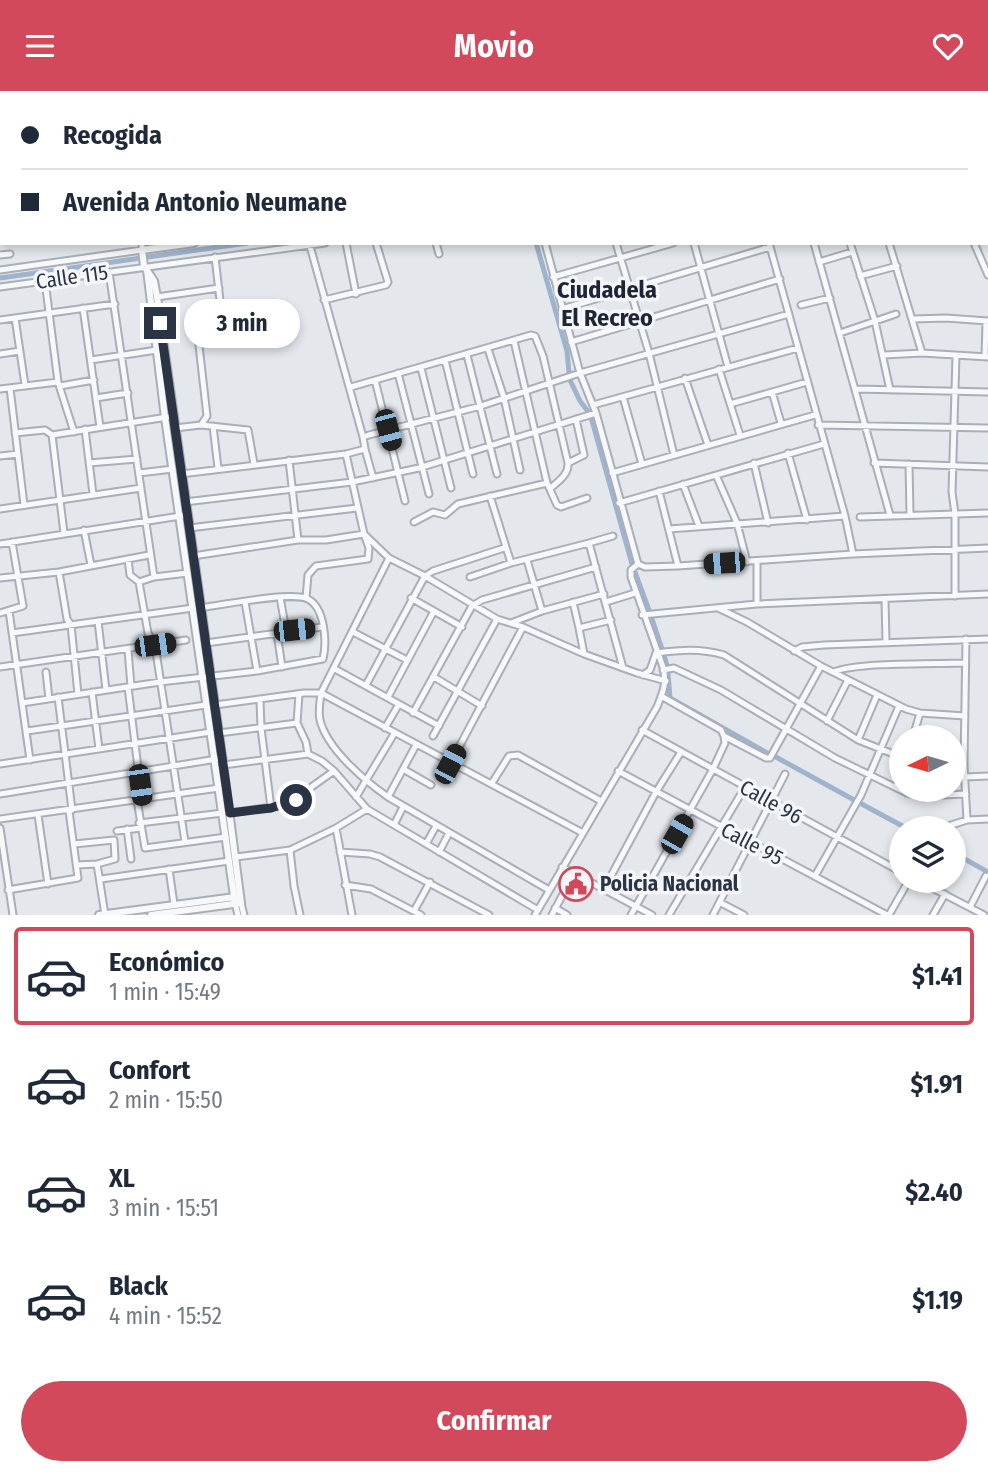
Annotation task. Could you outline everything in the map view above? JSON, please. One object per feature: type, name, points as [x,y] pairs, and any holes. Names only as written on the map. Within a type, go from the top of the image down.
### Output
[{"type":"street","points":[[0,270],[177,245]]},
{"type":"street","name":"Calle 115","points":[[0,288],[315,245]]},
{"type":"street","points":[[346,245],[356,294]]},
{"type":"street","points":[[324,300],[356,294],[384,286],[388,282],[377,245]]},
{"type":"street","points":[[437,245],[439,254]]},
{"type":"street","points":[[546,245],[580,373],[596,412],[636,565]]},
{"type":"street","points":[[617,245],[649,353],[674,455]]},
{"type":"street","points":[[554,277],[666,245]]},
{"type":"street","points":[[695,245],[728,367]]},
{"type":"street","points":[[562,309],[770,245],[845,516],[853,554]]},
{"type":"street","points":[[815,245],[890,515]]},
{"type":"street","points":[[850,245],[875,321],[890,390]]},
{"type":"street","points":[[890,245],[922,353]]},
{"type":"street","points":[[975,245],[988,275]]},
{"type":"street","points":[[310,246],[351,387],[373,478]]},
{"type":"street","points":[[142,249],[165,418],[183,516],[188,573],[206,643],[206,705],[220,760],[238,915]]},
{"type":"street","points":[[819,262],[852,252]]},
{"type":"street","points":[[0,255],[10,254]]},
{"type":"street","points":[[201,425],[207,418],[207,413],[196,319],[220,311],[222,304],[215,257]]},
{"type":"street","points":[[860,276],[897,266]]},
{"type":"street","points":[[145,267],[155,281],[185,502],[183,516],[189,529],[207,677],[219,733],[219,788],[227,813],[226,837],[233,859]]},
{"type":"street","points":[[109,272],[154,577]]},
{"type":"street","points":[[571,342],[780,279]]},
{"type":"street","points":[[45,281],[59,384],[74,432]]},
{"type":"street","points":[[157,297],[219,288]]},
{"type":"street","points":[[801,305],[830,298]]},
{"type":"street","points":[[0,320],[114,304]]},
{"type":"street","points":[[83,308],[100,427]]},
{"type":"street","points":[[363,437],[481,406],[580,373],[789,314]]},
{"type":"street","points":[[839,333],[896,314]]},
{"type":"street","points":[[15,318],[25,385]]},
{"type":"street","points":[[884,355],[922,353],[987,357],[987,322],[946,318],[913,319]]},
{"type":"street","points":[[351,387],[531,335],[537,337],[568,470],[549,486],[458,504],[445,515],[433,512],[414,522]]},
{"type":"street","points":[[514,341],[535,433],[557,505],[561,507],[586,498]]},
{"type":"street","points":[[593,405],[798,348]]},
{"type":"street","points":[[91,360],[157,349]]},
{"type":"street","points":[[488,349],[504,398],[520,470]]},
{"type":"street","points":[[0,354],[20,351]]},
{"type":"street","points":[[467,355],[497,474]]},
{"type":"street","points":[[955,596],[952,465],[956,356]]},
{"type":"street","points":[[445,360],[473,474]]},
{"type":"street","points":[[421,367],[451,488]]},
{"type":"street","points":[[719,369],[740,435]]},
{"type":"street","points":[[398,373],[429,494]]},
{"type":"street","points":[[685,378],[708,445]]},
{"type":"street","points":[[0,389],[94,380]]},
{"type":"street","points":[[375,380],[405,501]]},
{"type":"street","points":[[730,404],[807,382]]},
{"type":"street","points":[[10,388],[24,505]]},
{"type":"street","points":[[856,389],[988,392]]},
{"type":"street","points":[[772,392],[781,423]]},
{"type":"street","points":[[96,398],[128,393]]},
{"type":"street","points":[[623,397],[642,464]]},
{"type":"street","points":[[185,502],[373,478],[422,467],[596,412]]},
{"type":"street","points":[[612,473],[816,415]]},
{"type":"street","points":[[15,433],[45,430],[52,435],[174,416]]},
{"type":"street","points":[[568,463],[584,455],[576,419]]},
{"type":"street","points":[[175,428],[201,425],[248,430],[254,464]]},
{"type":"street","points":[[818,425],[988,428]]},
{"type":"street","points":[[213,426],[218,468]]},
{"type":"street","points":[[85,429],[93,494]]},
{"type":"street","points":[[52,435],[64,533]]},
{"type":"street","points":[[619,503],[788,453],[824,445]]},
{"type":"street","points":[[181,474],[346,454],[365,449]]},
{"type":"street","points":[[788,453],[807,520]]},
{"type":"street","points":[[0,456],[18,454]]},
{"type":"street","points":[[306,598],[308,575],[316,566],[369,559],[369,548],[356,508],[346,454]]},
{"type":"street","points":[[89,463],[137,459]]},
{"type":"street","points":[[289,460],[298,540]]},
{"type":"street","points":[[754,463],[768,523]]},
{"type":"street","points":[[874,463],[988,467]]},
{"type":"street","points":[[909,464],[910,514]]},
{"type":"street","points":[[139,473],[173,469]]},
{"type":"street","points":[[716,475],[737,523],[747,562]]},
{"type":"street","points":[[684,484],[698,526]]},
{"type":"street","points":[[0,509],[141,488]]},
{"type":"street","points":[[659,491],[678,566]]},
{"type":"street","points":[[491,496],[504,548],[511,563]]},
{"type":"street","points":[[189,529],[356,508]]},
{"type":"street","points":[[860,517],[988,513]]},
{"type":"street","points":[[0,544],[183,516]]},
{"type":"street","points":[[669,529],[845,516]]},
{"type":"street","points":[[84,530],[91,565]]},
{"type":"street","points":[[193,557],[298,540],[326,540],[364,534]]},
{"type":"street","points":[[364,534],[389,558],[497,619],[523,627],[584,654],[666,681]]},
{"type":"street","points":[[470,577],[511,563],[613,536]]},
{"type":"street","points":[[0,613],[23,606],[12,542]]},
{"type":"street","points":[[589,543],[623,668]]},
{"type":"street","points":[[366,685],[425,576],[504,548]]},
{"type":"street","points":[[636,565],[678,566],[988,548]]},
{"type":"street","points":[[0,578],[59,572],[149,555]]},
{"type":"street","points":[[389,558],[321,693],[319,711],[324,731],[349,765],[365,781],[403,807],[549,890]]},
{"type":"street","points":[[128,559],[130,575],[139,582],[148,633],[155,645],[185,842]]},
{"type":"street","points":[[527,560],[542,611]]},
{"type":"street","points":[[757,561],[757,604]]},
{"type":"street","points":[[0,794],[173,765],[220,760],[266,760],[308,754],[322,761],[334,772],[368,809],[537,913],[661,696],[666,681],[635,593],[630,573],[636,565]]},
{"type":"street","points":[[414,713],[472,605],[596,567]]},
{"type":"street","points":[[59,572],[67,619],[71,625],[78,694]]},
{"type":"street","points":[[139,582],[154,577],[188,573]]},
{"type":"street","points":[[606,601],[635,593]]},
{"type":"street","points":[[512,623],[542,611],[604,594]]},
{"type":"street","points":[[642,615],[757,604],[988,594]]},
{"type":"street","points":[[280,597],[286,631]]},
{"type":"street","points":[[12,633],[280,597],[306,598],[318,608],[322,627],[323,659],[257,671],[130,686],[22,703]]},
{"type":"street","points":[[411,598],[462,627]]},
{"type":"street","points":[[885,599],[886,642]]},
{"type":"street","points":[[573,602],[584,654]]},
{"type":"street","points":[[245,603],[257,671]]},
{"type":"street","points":[[715,607],[899,706],[920,713],[965,716]]},
{"type":"street","points":[[9,611],[30,760]]},
{"type":"street","points":[[388,697],[434,611]]},
{"type":"street","points":[[433,736],[497,619]]},
{"type":"street","points":[[579,628],[611,620]]},
{"type":"street","points":[[98,621],[106,690]]},
{"type":"street","points":[[206,643],[322,627]]},
{"type":"street","points":[[450,764],[523,627]]},
{"type":"street","points":[[353,632],[407,660]]},
{"type":"street","points":[[277,633],[282,667]]},
{"type":"street","points":[[965,639],[965,725]]},
{"type":"street","points":[[794,651],[802,647],[824,645],[988,639]]},
{"type":"street","points":[[0,667],[186,640]]},
{"type":"street","points":[[128,650],[130,715],[135,743],[140,825],[145,848],[226,837]]},
{"type":"street","points":[[656,653],[707,650],[723,655],[858,740],[889,753]]},
{"type":"street","points":[[643,674],[650,670],[656,653]]},
{"type":"street","points":[[834,672],[864,667],[965,663]]},
{"type":"street","points":[[724,736],[770,758],[821,666]]},
{"type":"street","points":[[663,670],[674,668],[721,690],[786,730],[889,783]]},
{"type":"street","points":[[335,669],[439,726]]},
{"type":"street","points":[[46,672],[49,699]]},
{"type":"street","points":[[434,677],[482,706]]},
{"type":"street","points":[[827,721],[848,680]]},
{"type":"street","points":[[92,692],[99,749]]},
{"type":"street","points":[[215,705],[321,693],[581,832]]},
{"type":"street","points":[[299,694],[297,723],[306,742],[308,754]]},
{"type":"street","points":[[858,740],[877,695]]},
{"type":"street","points":[[631,915],[691,810],[725,743],[721,730],[661,696]]},
{"type":"street","points":[[9,891],[78,877],[58,697]]},
{"type":"street","points":[[260,700],[271,808]]},
{"type":"street","points":[[385,728],[399,704]]},
{"type":"street","points":[[27,730],[206,705]]},
{"type":"street","points":[[815,876],[855,806],[882,750],[899,706]]},
{"type":"street","points":[[916,725],[920,713]]},
{"type":"street","points":[[219,733],[297,723]]},
{"type":"street","name":"Calle 96","points":[[642,730],[889,866]]},
{"type":"street","points":[[0,764],[211,732]]},
{"type":"street","points":[[356,797],[394,734]]},
{"type":"street","points":[[388,797],[416,745]]},
{"type":"street","points":[[604,889],[656,792],[681,752]]},
{"type":"street","points":[[492,783],[509,756],[518,755],[601,801]]},
{"type":"street","points":[[403,769],[431,785]]},
{"type":"street","name":"Calle 95","points":[[618,771],[888,915]]},
{"type":"street","points":[[117,831],[181,817],[271,808],[296,800],[334,772]]},
{"type":"street","points":[[713,915],[785,774]]},
{"type":"street","points":[[966,777],[988,776]]},
{"type":"street","points":[[669,915],[745,787]]},
{"type":"street","points":[[0,819],[219,788]]},
{"type":"street","points":[[966,802],[967,820],[988,819]]},
{"type":"street","points":[[394,825],[403,807]]},
{"type":"street","points":[[101,879],[290,850],[368,809]]},
{"type":"street","points":[[38,815],[48,884]]},
{"type":"street","points":[[426,844],[436,826]]},
{"type":"street","points":[[0,828],[13,915]]},
{"type":"street","points":[[336,828],[352,915]]},
{"type":"street","points":[[127,829],[131,859]]},
{"type":"street","points":[[439,852],[449,833]]},
{"type":"street","points":[[74,844],[114,840],[116,859],[77,865]]},
{"type":"street","points":[[290,850],[300,915]]},
{"type":"street","points":[[340,852],[380,857],[489,915]]},
{"type":"street","points":[[97,864],[105,915]]},
{"type":"street","points":[[562,867],[652,915]]},
{"type":"street","points":[[169,869],[174,904]]},
{"type":"street","points":[[567,915],[553,913],[574,873]]},
{"type":"street","points":[[970,907],[986,876]]},
{"type":"street","points":[[414,911],[430,883]]},
{"type":"street","points":[[345,885],[372,889],[421,915]]},
{"type":"street","points":[[888,915],[901,893]]},
{"type":"street","points":[[933,915],[945,894],[983,915]]},
{"type":"street","points":[[99,915],[174,904],[237,900]]},
{"type":"street","points":[[151,915],[201,912],[237,900]]},
{"type":"street","points":[[237,900],[244,915]]},
{"type":"street","points":[[721,903],[744,915]]},
{"type":"waterway","points":[[0,278],[233,245]]},
{"type":"waterway","points":[[537,245],[567,351],[569,373]]},
{"type":"waterway","points":[[569,378],[590,414]]},
{"type":"waterway","points":[[591,417],[632,564]]},
{"type":"waterway","points":[[635,572],[649,610]]},
{"type":"waterway","points":[[651,616],[662,649]]},
{"type":"waterway","points":[[664,655],[667,666]]},
{"type":"waterway","points":[[668,673],[670,698],[769,754]]},
{"type":"waterway","points":[[774,756],[856,801]]},
{"type":"waterway","points":[[858,802],[889,819]]},
{"type":"waterway","points":[[966,860],[988,872]]},
{"type":"place","name":"Policia Nacional","points":[[576,884]]},
{"type":"district","name":"Ciudadela El Recreo","points":[[607,304]]},
{"type":"route","points":[[160,323],[230,813],[271,808],[296,800]]}]
